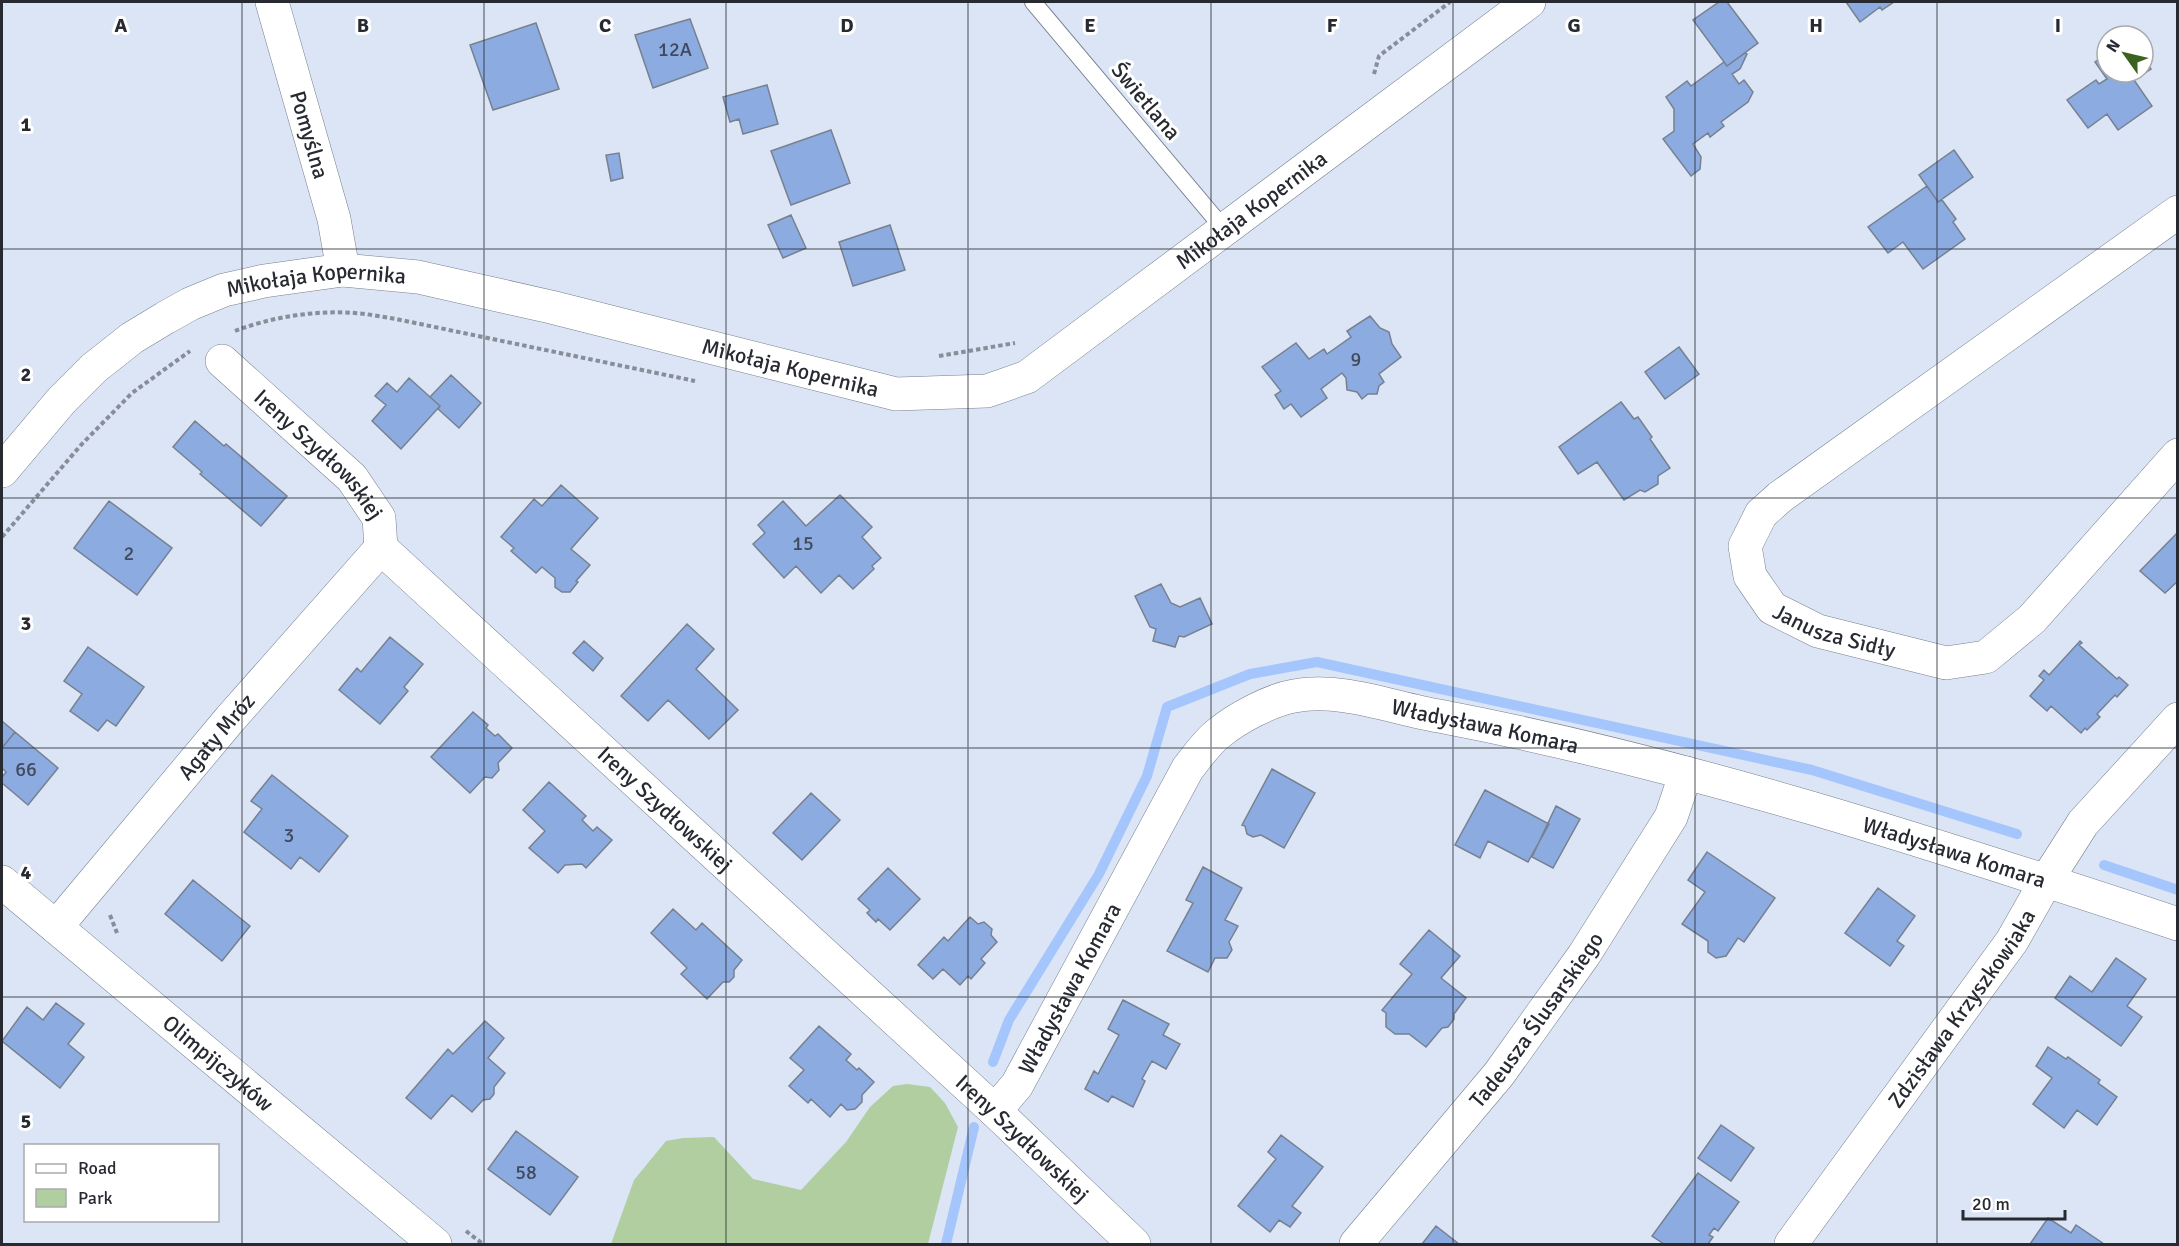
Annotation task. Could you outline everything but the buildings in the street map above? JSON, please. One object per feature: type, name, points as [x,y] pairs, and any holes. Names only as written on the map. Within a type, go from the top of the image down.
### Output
[{"type":"street","name":"Pomyślna","points":[[272,2],[334,219],[343,270]]},
{"type":"street","name":"Mikołaja Kopernika","points":[[2,471],[61,401],[94,368],[132,338],[165,318],[190,304],[224,290],[264,280],[343,270],[429,280],[551,307],[896,394],[987,391],[1028,377],[1529,2]]},
{"type":"street","name":"Janusza Sidły","points":[[2178,212],[1780,497],[1761,514],[1744,546],[1750,576],[1772,608],[1818,631],[1946,663],[1986,657],[2032,619],[2178,455]]},
{"type":"street","name":"Ireny Szydłowskiej","points":[[215,347],[352,478],[379,519],[381,548],[995,1111],[1134,1245]]},
{"type":"street","name":"Agaty Mróz","points":[[56,927],[230,719],[381,548]]},
{"type":"street","name":"Władysława Komara","points":[[995,1111],[1017,1085],[1188,768],[1218,734],[1255,710],[1293,696],[1335,694],[1485,725],[1686,773],[2046,880],[2178,924]]},
{"type":"street","name":"Zdzisława Krzyszkowiaka","points":[[1791,1245],[2012,941],[2046,880],[2083,823],[2178,719]]},
{"type":"street","name":"Tadeusza Ślusarskiego","points":[[1356,1245],[1499,1074],[1584,955],[1671,817],[1686,773]]},
{"type":"street","name":"Olimpijczyków","points":[[2,882],[435,1245]]},
{"type":"lane","name":"Świetlana","points":[[1032,2],[1224,229]]},
{"type":"path","points":[[1372,78],[1379,57],[1450,2]]},
{"type":"path","points":[[2,537],[81,445],[132,393],[258,322],[309,314],[353,313],[396,319],[702,383],[738,356]]},
{"type":"path","points":[[933,357],[1023,342]]},
{"type":"green space","points":[[907,1084],[930,1087],[945,1103],[958,1127],[928,1244],[611,1244],[634,1180],[666,1141],[714,1137],[753,1179],[801,1190],[846,1142],[870,1107],[893,1086]]},
{"type":"waterway","points":[[993,1062],[1009,1020],[1099,874],[1147,776],[1167,707],[1250,674],[1317,662],[1812,770],[2017,834]]},
{"type":"waterway","points":[[2104,865],[2178,890]]},
{"type":"waterway","points":[[946,1244],[974,1127]]}]
